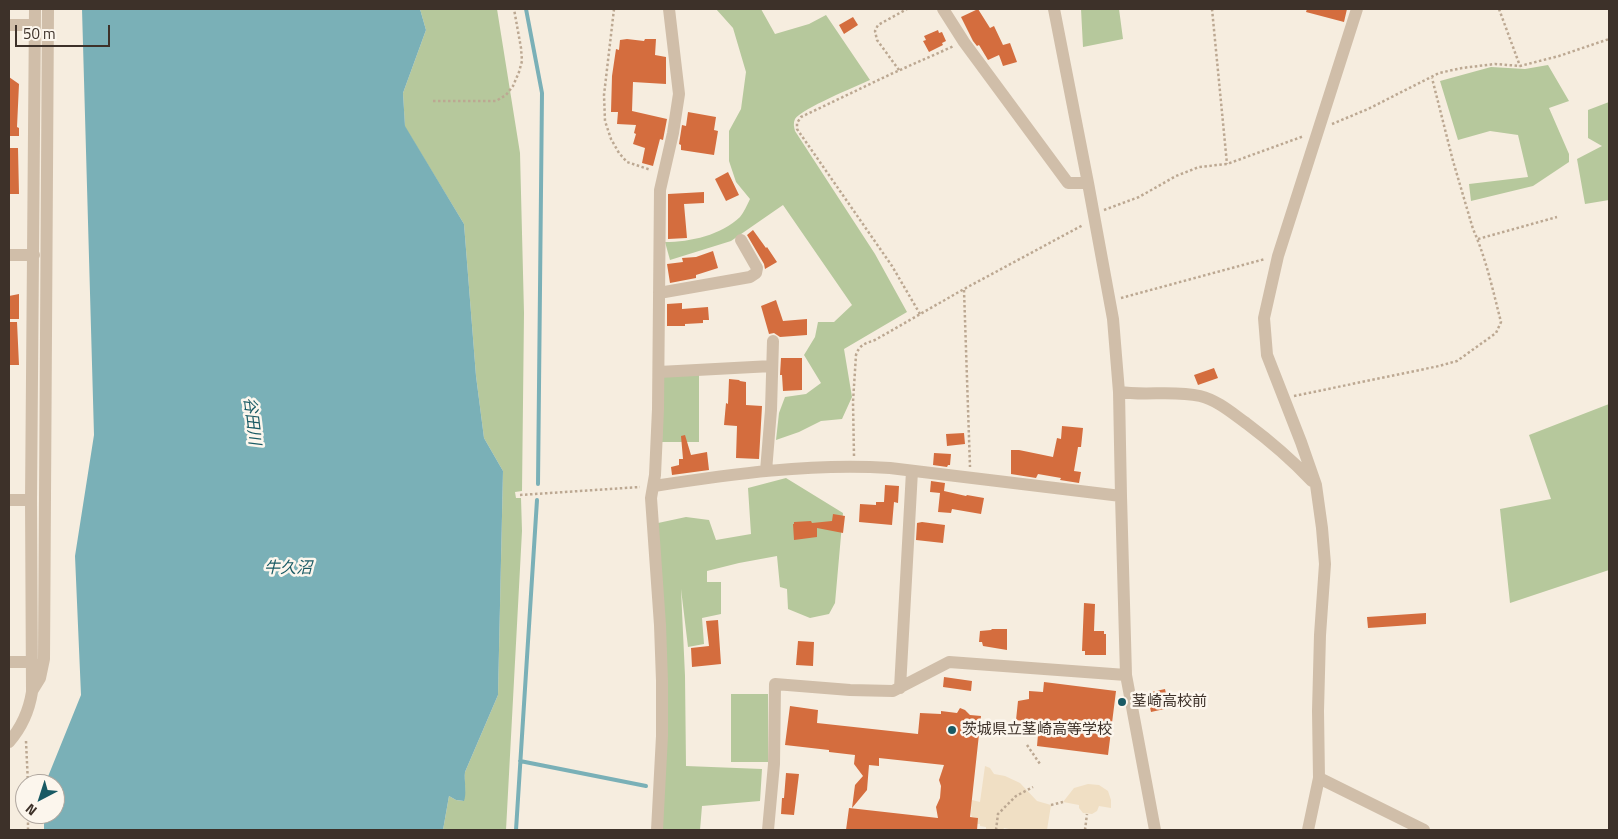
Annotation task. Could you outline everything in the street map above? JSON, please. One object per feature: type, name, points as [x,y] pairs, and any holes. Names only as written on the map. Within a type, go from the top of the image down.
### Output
[{"type":"street","points":[[9,742],[20,728],[30,704],[32,692],[31,500],[35,9]]},
{"type":"street","points":[[32,692],[40,678],[44,659],[48,9]]},
{"type":"street","points":[[657,830],[662,736],[662,681],[651,498],[654,486],[658,409],[660,190],[680,94],[669,9]]},
{"type":"street","points":[[943,9],[964,42],[1057,170],[1068,183],[1088,182]]},
{"type":"street","points":[[1054,9],[1088,182],[1116,344],[1119,392],[1120,496],[1126,675],[1155,830]]},
{"type":"street","points":[[1308,830],[1320,778],[1319,673],[1325,564],[1322,528],[1316,485],[1266,355],[1264,318],[1278,256],[1358,9]]},
{"type":"street","points":[[9,24],[35,24]]},
{"type":"street","points":[[659,293],[750,277],[756,273],[757,268],[741,240]]},
{"type":"street","points":[[9,255],[34,255]]},
{"type":"street","points":[[766,471],[771,410],[773,341]]},
{"type":"street","points":[[659,372],[772,366]]},
{"type":"street","points":[[1119,392],[1190,394],[1209,399],[1227,409],[1266,438],[1295,463],[1316,485]]},
{"type":"street","points":[[654,486],[734,474],[812,467],[854,466],[912,471],[1120,496]]},
{"type":"street","points":[[900,688],[912,471]]},
{"type":"street","points":[[9,500],[31,500]]},
{"type":"street","points":[[9,662],[32,662]]},
{"type":"street","points":[[768,830],[774,764],[775,684],[850,690],[893,691],[949,662],[1126,675]]},
{"type":"street","points":[[1320,778],[1424,830]]},
{"type":"path","points":[[433,101],[496,101],[506,95],[513,86],[522,62],[514,9]]},
{"type":"path","points":[[614,9],[604,95],[605,121],[611,139],[627,162],[664,174]]},
{"type":"path","points":[[899,70],[877,40],[875,31],[878,25],[907,9]]},
{"type":"path","points":[[1212,9],[1227,164]]},
{"type":"path","points":[[1499,9],[1520,66]]},
{"type":"path","points":[[854,466],[854,402],[856,354],[858,349],[964,289],[1094,216],[1139,197],[1184,173],[1199,168],[1227,164],[1282,145],[1368,109],[1440,73],[1495,64],[1520,66],[1559,56],[1609,39]]},
{"type":"path","points":[[920,314],[892,266],[797,129],[797,123],[801,117],[899,70],[964,42]]},
{"type":"path","points":[[1284,398],[1457,361],[1496,333],[1501,322],[1478,240],[1455,170],[1432,78]]},
{"type":"path","points":[[1478,240],[1557,217]]},
{"type":"path","points":[[1110,301],[1278,256]]},
{"type":"path","points":[[964,289],[969,479]]},
{"type":"path","points":[[520,495],[654,486]]},
{"type":"path","points":[[20,728],[28,743],[28,774]]},
{"type":"path","points":[[1027,745],[1040,764]]},
{"type":"path","points":[[996,830],[998,814],[1016,796],[1033,787]]},
{"type":"path","points":[[1051,805],[1063,802]]},
{"type":"path","points":[[1085,830],[1087,814]]},
{"type":"green space","points":[[420,9],[497,9],[520,153],[524,313],[522,491],[515,492],[516,498],[521,498],[522,531],[506,830],[443,830],[449,796],[463,801],[465,772],[498,695],[503,471],[484,438],[476,376],[464,224],[405,127],[403,93],[426,30]]},
{"type":"green space","points":[[716,9],[761,9],[775,34],[809,24],[826,15],[870,80],[807,110],[795,119],[794,126],[795,131],[875,254],[907,312],[844,349],[852,397],[842,419],[821,421],[799,432],[776,440],[779,413],[785,397],[806,394],[821,383],[804,355],[815,337],[818,322],[834,322],[852,305],[783,205],[731,241],[670,260],[665,242],[685,241],[715,233],[740,217],[750,199],[736,182],[729,161],[729,131],[741,109],[746,72],[733,28]]},
{"type":"green space","points":[[1081,9],[1119,9],[1123,39],[1083,47]]},
{"type":"green space","points":[[1548,65],[1569,101],[1549,108],[1569,154],[1569,162],[1533,186],[1471,201],[1469,184],[1528,177],[1518,135],[1490,131],[1458,140],[1440,81],[1491,67],[1525,69]]},
{"type":"green space","points":[[1609,102],[1609,200],[1585,204],[1577,159],[1602,146],[1588,138],[1588,110]]},
{"type":"green space","points":[[663,375],[699,375],[699,442],[662,442]]},
{"type":"green space","points":[[1609,404],[1609,570],[1510,603],[1500,509],[1551,499],[1529,435]]},
{"type":"green space","points":[[786,478],[843,513],[835,603],[829,614],[810,618],[788,609],[787,589],[780,587],[777,556],[707,571],[707,582],[721,582],[721,614],[702,618],[704,644],[688,647],[681,589],[685,676],[686,766],[762,769],[760,801],[702,806],[700,830],[661,830],[658,523],[686,517],[709,520],[716,540],[751,534],[748,488]]},
{"type":"green space","points":[[731,694],[768,694],[768,762],[731,762]]},
{"type":"shaded area","points":[[985,766],[990,768],[994,774],[1005,776],[1020,783],[1037,801],[1051,805],[1047,830],[1014,830],[1004,828],[1003,830],[986,830],[986,827],[977,824],[977,818],[972,817],[971,814],[972,800],[980,802]]},
{"type":"shaded area","points":[[1088,784],[1099,785],[1108,791],[1111,808],[1099,806],[1097,811],[1092,814],[1083,813],[1079,805],[1063,802],[1074,788]]},
{"type":"water","name":"牛久沼","points":[[82,9],[420,9],[426,30],[403,93],[405,126],[464,224],[476,376],[484,438],[503,471],[498,695],[465,772],[464,801],[456,800],[449,796],[443,830],[44,830],[44,824],[65,824],[65,774],[49,774],[81,695],[75,556],[94,435]]},
{"type":"building","points":[[978,9],[990,28],[994,26],[1003,45],[1010,43],[1017,62],[1003,66],[999,55],[988,60],[979,45],[977,46],[973,41],[961,17]]},
{"type":"building","points":[[1307,9],[1347,9],[1344,22],[1306,12]]},
{"type":"building","points":[[853,17],[858,25],[844,34],[839,25]]},
{"type":"building","points":[[938,30],[939,33],[942,32],[946,41],[942,43],[943,45],[929,52],[923,41],[926,40],[924,36]]},
{"type":"building","points":[[645,39],[656,39],[655,55],[666,57],[666,84],[633,82],[632,111],[667,119],[663,140],[660,139],[653,166],[642,163],[645,148],[633,144],[636,125],[617,124],[618,112],[611,112],[612,76],[616,49],[619,50],[620,40],[644,41]]},
{"type":"building","points":[[9,77],[19,84],[17,127],[19,128],[19,136],[9,136]]},
{"type":"building","points":[[688,112],[716,117],[714,130],[718,131],[714,155],[681,150],[681,145],[679,144],[682,125],[686,126]]},
{"type":"building","points":[[9,148],[18,148],[19,194],[9,194]]},
{"type":"building","points":[[728,172],[739,195],[726,201],[715,179]]},
{"type":"building","points":[[704,192],[704,203],[684,204],[687,238],[668,239],[668,194]]},
{"type":"building","points":[[753,230],[777,262],[765,269],[747,235]]},
{"type":"building","points":[[713,251],[718,268],[696,275],[696,278],[670,283],[667,264],[683,262],[682,258],[696,257]]},
{"type":"building","points":[[19,294],[19,319],[9,319],[9,296]]},
{"type":"building","points":[[776,300],[783,321],[807,319],[807,335],[780,337],[774,333],[769,334],[761,306]]},
{"type":"building","points":[[682,303],[682,309],[708,307],[709,320],[703,320],[703,323],[685,324],[685,326],[667,326],[667,304]]},
{"type":"building","points":[[9,322],[17,322],[19,365],[9,365]]},
{"type":"building","points":[[781,358],[802,358],[802,390],[783,391],[782,375],[780,375]]},
{"type":"building","points":[[1214,368],[1218,378],[1198,385],[1194,375]]},
{"type":"building","points":[[729,379],[746,382],[746,405],[762,406],[759,459],[736,458],[737,426],[724,425],[726,403],[728,404]]},
{"type":"building","points":[[1062,426],[1083,428],[1081,447],[1078,447],[1074,471],[1081,472],[1079,483],[1038,474],[1036,478],[1011,474],[1011,450],[1053,457],[1057,438],[1061,439]]},
{"type":"building","points":[[964,433],[965,444],[947,446],[946,434]]},
{"type":"building","points":[[685,435],[691,455],[707,452],[709,470],[672,475],[671,467],[679,465],[679,459],[683,459],[681,436]]},
{"type":"building","points":[[934,453],[951,454],[950,465],[947,467],[933,465]]},
{"type":"building","points":[[931,481],[945,483],[944,491],[984,498],[981,514],[952,509],[951,513],[938,512],[940,493],[930,492]]},
{"type":"building","points":[[885,485],[899,486],[898,503],[894,502],[892,525],[859,522],[860,504],[876,505],[876,502],[884,502]]},
{"type":"building","points":[[833,514],[845,516],[843,533],[817,528],[817,537],[794,540],[794,522],[832,521]]},
{"type":"building","points":[[917,523],[945,525],[943,543],[916,540]]},
{"type":"building","points":[[1084,603],[1095,604],[1094,631],[1104,631],[1104,634],[1106,634],[1106,655],[1085,655],[1085,651],[1082,651]]},
{"type":"building","points":[[1426,613],[1426,624],[1368,628],[1367,617]]},
{"type":"building","points":[[718,620],[721,664],[692,667],[691,648],[709,646],[706,621]]},
{"type":"building","points":[[1007,629],[1007,650],[983,646],[982,642],[979,642],[980,631]]},
{"type":"building","points":[[798,641],[814,642],[813,666],[796,665]]},
{"type":"building","points":[[944,677],[972,681],[971,691],[943,687]]},
{"type":"building","points":[[1044,682],[1116,691],[1108,755],[1037,746],[1039,723],[1016,720],[1018,701],[1029,699],[1029,691],[1043,692]]},
{"type":"building","points":[[1165,689],[1169,708],[1151,712],[1147,693]]},
{"type":"building","points":[[790,706],[818,710],[817,723],[918,734],[920,713],[941,714],[941,711],[957,713],[960,708],[970,715],[981,716],[970,817],[978,818],[977,830],[846,830],[849,808],[938,818],[936,807],[940,798],[941,786],[939,780],[944,765],[879,758],[879,766],[869,765],[867,790],[852,808],[855,785],[863,776],[854,764],[855,755],[785,745]]},
{"type":"building","points":[[786,773],[799,774],[794,815],[781,814]]},
{"type":"waterway","points":[[526,9],[542,93],[538,484]]},
{"type":"waterway","points":[[516,830],[537,500]]},
{"type":"waterway","points":[[520,761],[646,786]]},
{"type":"place","name":"茎崎高校前","points":[[1122,702]]},
{"type":"place","name":"茨城県立茎崎高等学校","points":[[952,730]]},
{"type":"water label","name":"谷田川","points":[[251,421]]}]
